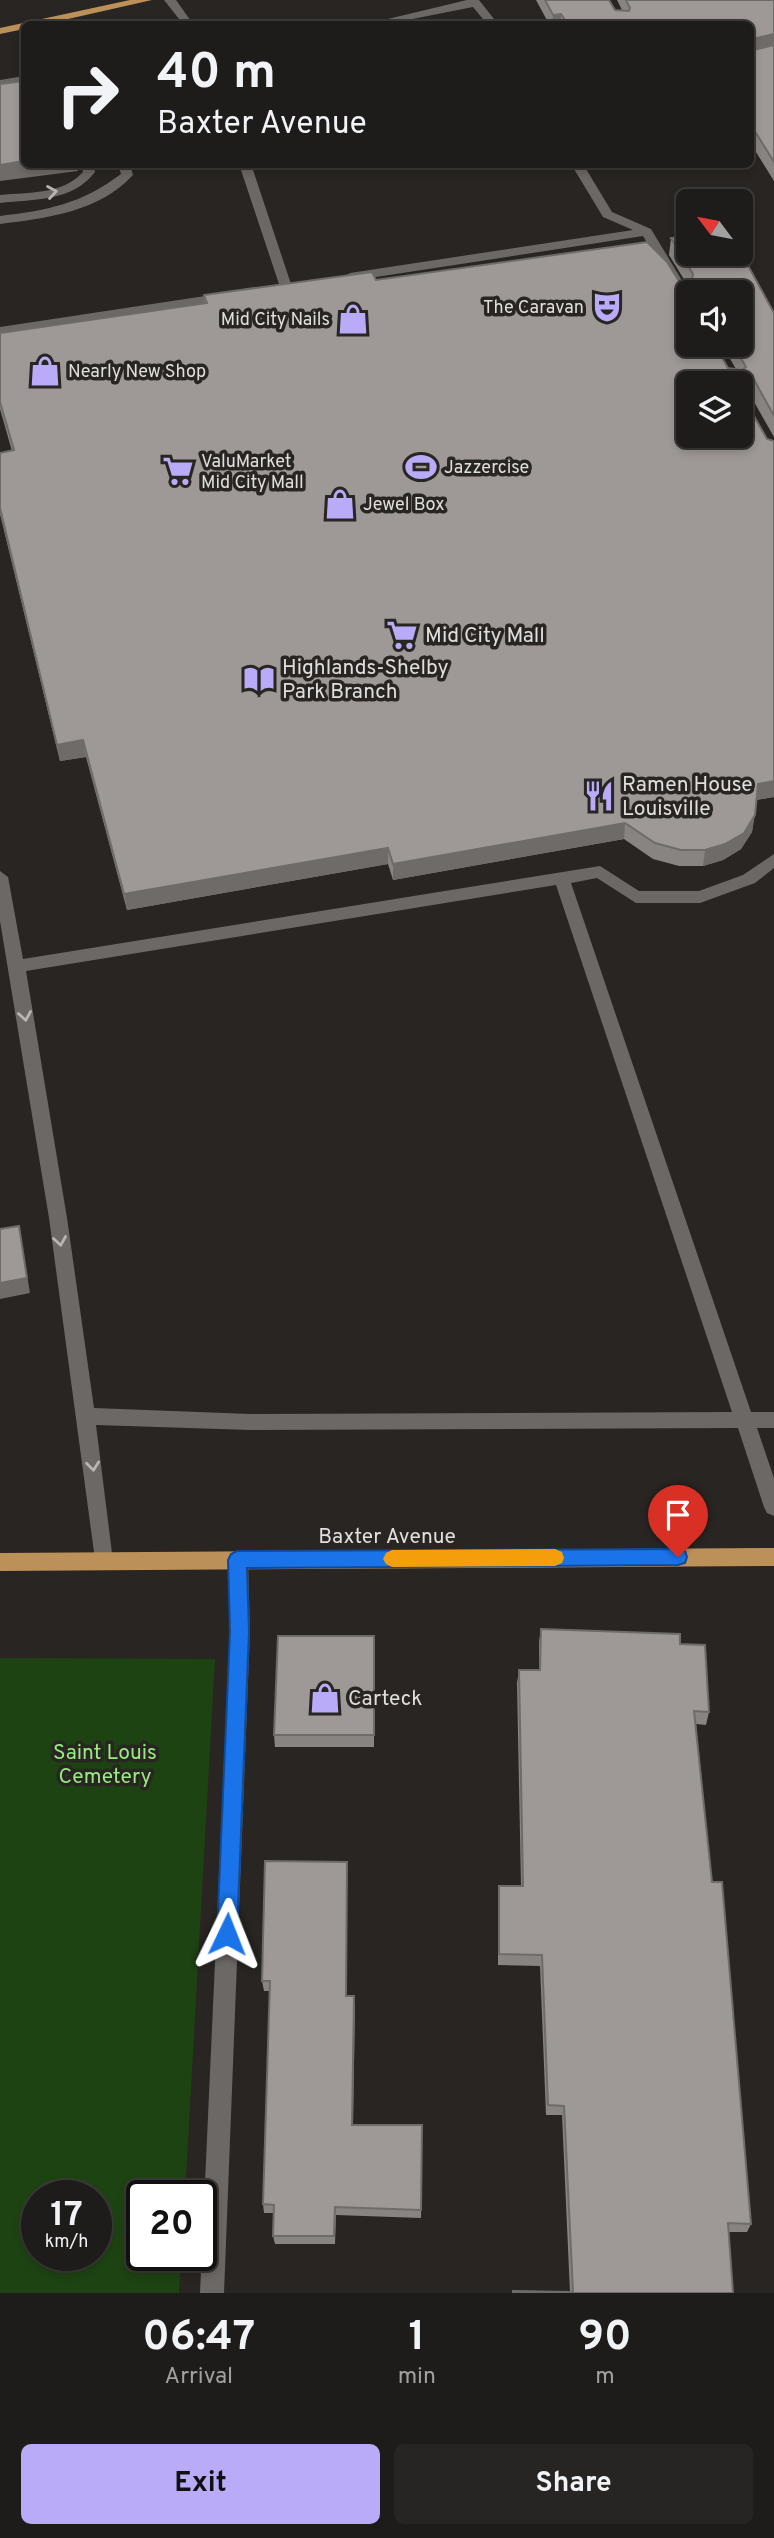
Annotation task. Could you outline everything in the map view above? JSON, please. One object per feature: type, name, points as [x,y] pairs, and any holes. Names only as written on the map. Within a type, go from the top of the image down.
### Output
[{"type":"main road","points":[[46,21],[146,0]]},
{"type":"main road","points":[[0,31],[21,27]]},
{"type":"main road","name":"Baxter Avenue","points":[[0,1562],[774,1557]]},
{"type":"lane","points":[[170,0],[186,21]]},
{"type":"lane","points":[[386,21],[474,1],[491,21]]},
{"type":"lane","points":[[0,83],[21,80]]},
{"type":"lane","points":[[0,199],[70,188],[86,177],[88,168]]},
{"type":"lane","points":[[0,220],[69,210],[105,192],[127,175],[125,168]]},
{"type":"lane","points":[[246,168],[285,287]]},
{"type":"lane","points":[[579,168],[607,214],[647,232],[676,281]]},
{"type":"lane","points":[[339,279],[647,232]]},
{"type":"lane","points":[[0,331],[245,294]]},
{"type":"lane","points":[[17,966],[600,872],[636,897],[700,898],[749,879],[774,860]]},
{"type":"lane","points":[[0,877],[17,966],[87,1416],[103,1560]]},
{"type":"lane","points":[[562,880],[774,1507]]},
{"type":"lane","points":[[87,1416],[250,1422],[774,1420]]},
{"type":"lane","points":[[212,2293],[240,1631],[237,1560]]},
{"type":"green space","name":"Saint Louis Cemetery","points":[[0,1658],[215,1659],[186,2180],[126,2180],[126,2271],[180,2271],[179,2293],[0,2293]]},
{"type":"building","points":[[545,0],[609,0],[615,10],[629,11],[626,0],[774,0],[774,34],[754,39],[754,21],[566,21],[561,14],[553,15]]},
{"type":"building","points":[[774,45],[774,162],[754,130],[754,50]]},
{"type":"building","points":[[21,81],[21,162],[0,165],[0,84]]},
{"type":"building","name":"Mid City Mall","points":[[647,242],[667,262],[678,280],[676,280],[676,357],[722,357],[728,368],[742,370],[746,367],[740,357],[753,357],[753,280],[692,280],[693,274],[688,266],[748,266],[774,313],[774,416],[753,378],[753,371],[676,371],[676,448],[753,448],[753,414],[767,439],[774,441],[774,781],[758,784],[755,815],[744,833],[725,844],[705,850],[681,850],[655,843],[625,823],[393,864],[388,848],[124,894],[83,740],[57,745],[0,508],[0,453],[14,450],[0,402],[0,333],[207,303],[204,295],[372,272],[376,280]]},
{"type":"building","points":[[19,1226],[27,1278],[0,1283],[0,1229]]},
{"type":"building","points":[[541,1629],[680,1634],[680,1644],[705,1645],[709,1712],[694,1711],[712,1882],[722,1882],[751,2224],[728,2223],[733,2293],[513,2293],[573,2292],[564,2106],[548,2105],[542,1955],[499,1954],[499,1886],[523,1886],[519,1670],[540,1670]]},
{"type":"building","name":"Carteck","points":[[278,1636],[374,1636],[374,1735],[274,1735]]},
{"type":"building","points":[[265,1861],[347,1862],[346,1996],[354,1996],[352,2125],[422,2125],[421,2210],[335,2207],[334,2236],[273,2236],[274,2205],[263,2204],[270,1981],[262,1981]]},
{"type":"slow traffic","points":[[392,1559],[555,1558]]},
{"type":"place","name":"The Caravan","points":[[607,307]]},
{"type":"place","name":"Mid City Nails","points":[[353,319]]},
{"type":"place","name":"Nearly New Shop","points":[[45,371]]},
{"type":"place","name":"Jazzercise","points":[[421,467]]},
{"type":"place","name":"ValuMarket Mid City Mall","points":[[178,471]]},
{"type":"place","name":"Jewel Box","points":[[340,504]]},
{"type":"place","name":"Mid City Mall","points":[[402,635]]},
{"type":"place","name":"Highlands-Shelby Park Branch","points":[[259,679]]},
{"type":"place","name":"Ramen House Louisville","points":[[599,796]]},
{"type":"place","name":"Carteck","points":[[325,1698]]},
{"type":"route","points":[[227,1934],[240,1631],[237,1560],[678,1557]]}]
